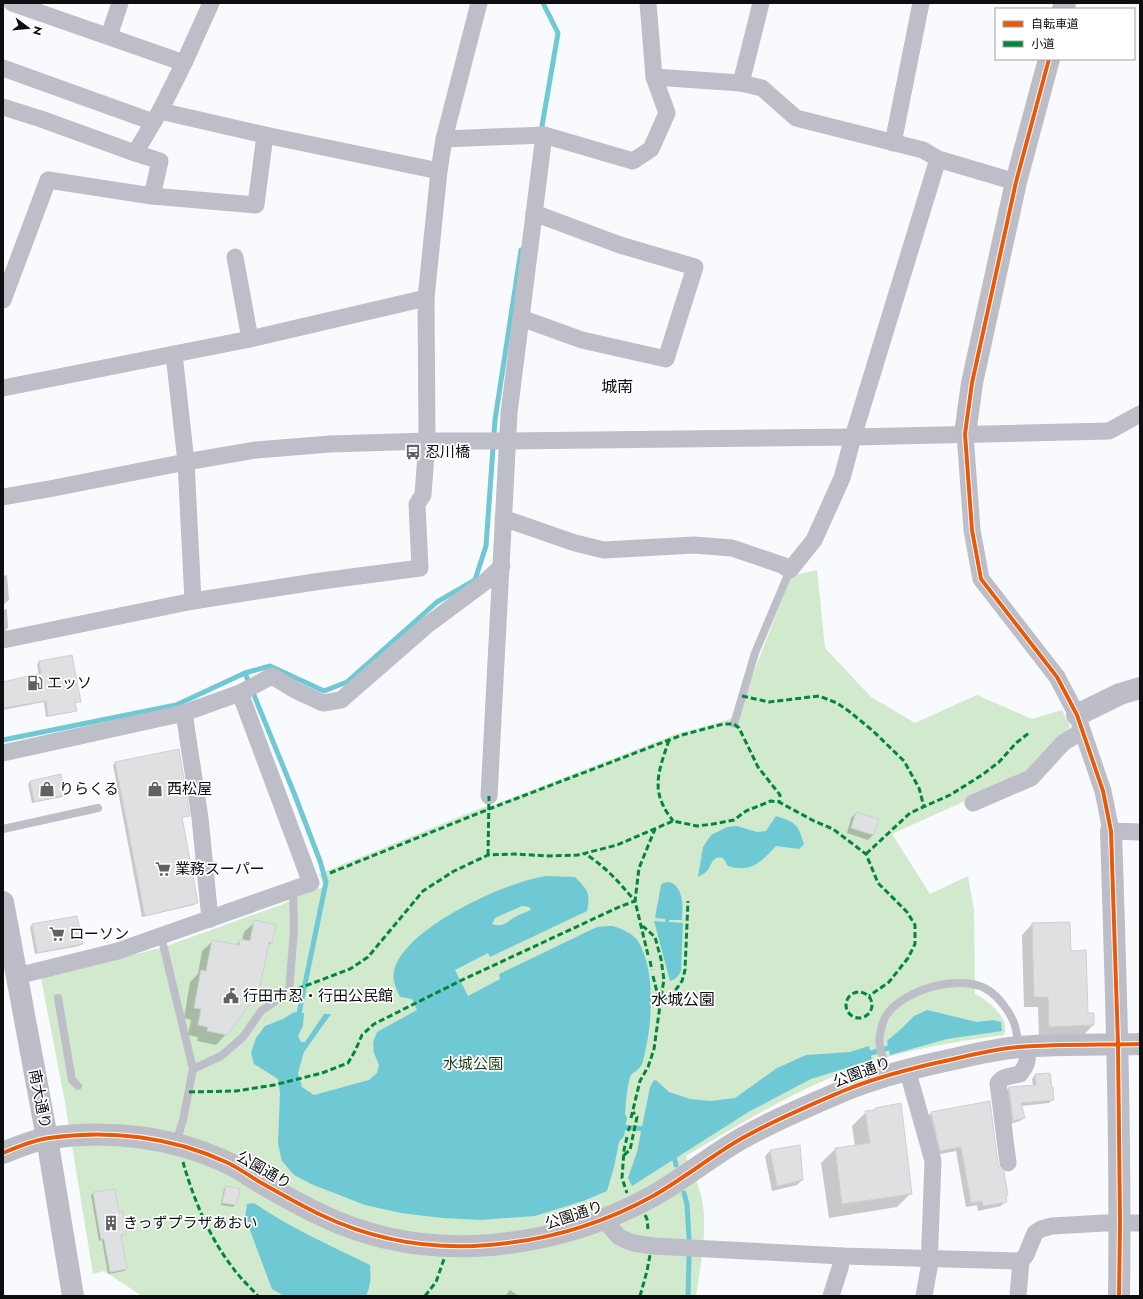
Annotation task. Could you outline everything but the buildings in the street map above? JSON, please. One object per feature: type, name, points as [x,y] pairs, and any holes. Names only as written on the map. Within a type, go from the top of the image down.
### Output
[{"type":"street","points":[[12,3],[184,63]]},
{"type":"street","points":[[109,36],[120,3]]},
{"type":"street","points":[[135,154],[184,63],[211,3]]},
{"type":"street","points":[[3,640],[193,601],[420,568],[417,504],[423,495],[427,441],[426,298],[439,172],[444,139],[479,3]]},
{"type":"street","points":[[444,139],[544,135],[633,161],[650,149],[667,113],[654,77],[648,3]]},
{"type":"street","points":[[741,84],[761,3]]},
{"type":"street","points":[[893,143],[921,3]]},
{"type":"street","points":[[1049,60],[1016,182],[972,383],[965,434],[972,530],[981,579],[1057,677],[1080,723],[1103,791],[1110,831],[1118,1044],[1130,1223],[1118,1296]]},
{"type":"street","points":[[3,68],[156,116],[265,135],[439,172]]},
{"type":"street","points":[[654,77],[741,84],[762,88],[796,118],[923,150],[938,159],[1016,182]]},
{"type":"street","points":[[3,107],[135,154],[160,161],[152,196]]},
{"type":"street","points":[[5,290],[48,180],[152,196],[256,205],[265,135]]},
{"type":"street","points":[[489,796],[509,413],[544,135]]},
{"type":"street","points":[[503,518],[604,550],[694,545],[732,548],[782,565],[790,570],[814,540],[842,478],[853,437],[938,159]]},
{"type":"street","points":[[521,318],[582,340],[666,359],[695,267],[620,244],[534,214]]},
{"type":"street","points":[[236,257],[250,339]]},
{"type":"street","points":[[3,388],[250,339],[426,298]]},
{"type":"street","points":[[174,354],[186,462],[193,601]]},
{"type":"street","points":[[3,497],[256,450],[330,444],[427,441],[507,442],[853,437],[1109,431],[1140,414]]},
{"type":"street","points":[[3,753],[184,713],[240,693],[272,676],[295,690],[323,703],[342,700],[426,626],[484,582],[502,566]]},
{"type":"street","points":[[973,803],[1031,778],[1080,723],[1120,694],[1140,688]]},
{"type":"street","points":[[17,976],[118,951],[311,882],[240,693]]},
{"type":"street","points":[[184,713],[200,818],[210,919]]},
{"type":"street","points":[[1110,831],[1140,832]]},
{"type":"street","name":"南大通り","points":[[3,902],[47,1138],[72,1296]]},
{"type":"street","name":"公園通り","points":[[3,1153],[47,1138],[88,1135],[120,1135],[152,1139],[176,1144],[228,1163],[283,1196],[324,1216],[361,1230],[403,1242],[447,1246],[506,1244],[570,1232],[604,1220],[652,1196],[739,1140],[784,1117],[893,1068],[1023,1047],[1140,1044]]},
{"type":"street","points":[[1008,1163],[998,1083],[1001,1079],[1020,1074],[1027,1066],[1028,1060],[1023,1047]]},
{"type":"street","points":[[893,1068],[933,1161],[930,1258],[924,1296]]},
{"type":"street","points":[[604,1220],[619,1237],[633,1243],[653,1246],[842,1256],[1021,1261]]},
{"type":"street","points":[[1018,1296],[1021,1261],[1026,1255],[1035,1233],[1041,1229],[1052,1226],[1130,1223]]},
{"type":"street","points":[[831,1296],[839,1274],[842,1256]]},
{"type":"lane","points":[[734,724],[755,653],[790,570]]},
{"type":"lane","points":[[3,828],[98,808]]},
{"type":"lane","points":[[193,1069],[220,1056],[243,1037],[261,1011],[289,992],[294,930],[293,888]]},
{"type":"lane","points":[[162,936],[193,1069],[183,1120],[176,1144]]},
{"type":"lane","points":[[893,1068],[879,1042],[880,1030],[887,1014],[910,994],[933,986],[961,983],[978,985],[988,990],[1002,1002],[1014,1022],[1023,1047]]},
{"type":"lane","points":[[58,998],[72,1080],[78,1086]]},
{"type":"green space","name":"水城公園","points":[[817,570],[825,648],[871,697],[915,723],[977,695],[1032,719],[1062,710],[1070,727],[1027,773],[892,834],[930,894],[968,876],[974,910],[975,994],[984,999],[998,1011],[1004,1020],[1004,1035],[919,1049],[891,1056],[837,1075],[785,1099],[686,1156],[699,1188],[704,1214],[704,1242],[696,1296],[142,1296],[104,1271],[93,1274],[64,1097],[41,978],[164,947],[283,904],[305,893],[324,887],[319,874],[481,808],[496,804],[676,734],[718,723],[741,715],[752,677],[791,576]]},
{"type":"water","points":[[776,816],[795,824],[804,844],[799,849],[776,846],[761,861],[755,865],[744,868],[728,866],[723,858],[719,857],[714,859],[707,871],[698,877],[703,847],[711,835],[727,827],[737,826],[757,832],[766,831]]},
{"type":"water","points":[[546,876],[575,877],[587,892],[587,911],[490,957],[488,953],[455,970],[468,996],[500,979],[499,974],[597,927],[615,927],[630,934],[638,941],[644,954],[648,969],[651,1002],[650,1019],[642,1064],[640,1068],[630,1077],[626,1100],[625,1114],[627,1118],[624,1136],[619,1142],[607,1191],[583,1201],[535,1216],[480,1220],[442,1218],[401,1213],[365,1205],[311,1184],[294,1175],[282,1161],[278,1144],[280,1093],[278,1079],[254,1064],[251,1053],[256,1038],[265,1026],[283,1019],[294,1012],[304,1013],[303,1026],[298,1036],[301,1042],[305,1042],[324,1014],[331,1014],[304,1052],[298,1073],[302,1087],[314,1095],[369,1080],[377,1073],[379,1065],[374,1053],[373,1042],[377,1032],[417,1010],[412,999],[400,997],[394,982],[396,966],[405,950],[420,935],[461,908],[501,889],[524,881]],"holes":[[[522,906],[529,907],[531,910],[517,916],[503,925],[492,924],[495,918]]]},
{"type":"water","points":[[669,882],[678,888],[682,898],[682,920],[669,920],[669,922],[683,923],[681,971],[677,978],[670,981],[654,921],[665,922],[665,919],[655,918],[661,885]]},
{"type":"water","points":[[927,1010],[977,1022],[993,1020],[1001,1022],[1002,1031],[947,1039],[890,1055],[887,1041],[914,1016]]},
{"type":"water","points":[[869,1046],[872,1060],[811,1079],[750,1111],[632,1186],[628,1178],[637,1152],[650,1087],[654,1080],[669,1092],[690,1099],[711,1101],[735,1098],[777,1068],[806,1055],[850,1052]]},
{"type":"water","points":[[254,1203],[296,1228],[370,1265],[370,1281],[366,1296],[284,1296],[272,1289],[245,1217],[247,1204]]},
{"type":"waterway","points":[[541,132],[558,33],[543,3]]},
{"type":"waterway","points":[[3,740],[176,705],[245,673],[270,666],[324,691],[347,682],[437,602],[475,580],[486,546],[495,420],[521,250]]},
{"type":"waterway","points":[[245,673],[294,793],[320,861],[326,882],[298,1018]]},
{"type":"waterway","points":[[864,1055],[888,1048]]},
{"type":"waterway","points":[[619,1127],[647,1129]]},
{"type":"waterway","points":[[673,1153],[676,1165]]},
{"type":"waterway","points":[[684,1193],[687,1204],[689,1238]]},
{"type":"waterway","points":[[688,1296],[689,1257]]},
{"type":"marked path","points":[[742,696],[769,702],[819,696],[837,703],[873,731],[904,761],[919,788],[924,807]]},
{"type":"marked path","points":[[330,873],[489,809],[682,735],[723,724],[734,724],[739,728],[758,767],[780,795],[779,802]]},
{"type":"marked path","points":[[866,854],[910,813],[950,795],[982,775],[999,762],[1016,743],[1029,733]]},
{"type":"marked path","points":[[669,740],[659,772],[658,789],[664,807],[673,821]]},
{"type":"marked path","points":[[488,855],[489,796]]},
{"type":"marked path","points":[[289,992],[350,969],[368,957],[423,891],[454,871],[488,855],[578,855],[617,845],[673,821],[697,826],[734,820],[746,811],[771,801],[779,802],[814,821],[833,829],[866,854],[878,883],[907,912],[915,925],[915,944],[908,958],[889,982],[869,996]]},
{"type":"marked path","points":[[648,955],[635,901],[639,868],[655,829]]},
{"type":"marked path","points":[[189,1092],[236,1091],[274,1085],[322,1073],[348,1063],[362,1035],[374,1024],[460,981],[635,901],[611,875],[584,853]]},
{"type":"marked path","points":[[661,1000],[672,995],[682,981],[685,970],[688,901]]},
{"type":"marked path","points":[[631,1118],[640,1081],[648,1067],[654,1049],[664,980],[661,959],[655,937],[644,927],[642,927]]},
{"type":"marked path","points":[[650,961],[652,970]]},
{"type":"marked path","points":[[653,976],[658,996],[661,997]]},
{"type":"marked path","points":[[859,992],[868,996],[872,1005],[868,1014],[859,1018],[850,1014],[846,1005],[850,996],[859,992]]},
{"type":"marked path","points":[[624,1155],[630,1150],[637,1117],[633,1112]]},
{"type":"marked path","points":[[628,1131],[630,1126]]},
{"type":"marked path","points":[[627,1137],[624,1150],[622,1178],[627,1193]]},
{"type":"marked path","points":[[183,1162],[197,1204],[217,1244],[236,1272],[258,1296]]},
{"type":"marked path","points":[[645,1215],[648,1229]]},
{"type":"marked path","points":[[640,1296],[650,1255]]},
{"type":"marked path","points":[[425,1296],[436,1282],[444,1259]]},
{"type":"cycle path","points":[[1049,60],[1016,182],[972,383],[965,434],[972,530],[981,579],[1057,677],[1077,715],[1103,791],[1111,831],[1118,1044],[1120,1223],[1119,1296]]},
{"type":"cycle path","points":[[3,1153],[37,1140],[71,1135],[117,1135],[162,1141],[184,1146],[226,1162],[305,1207],[358,1230],[396,1240],[415,1243],[454,1246],[498,1244],[566,1232],[589,1225],[632,1207],[653,1196],[739,1140],[764,1126],[843,1091],[884,1076],[940,1062],[1011,1048],[1049,1045],[1140,1044]]},
{"type":"place","name":"忍川橋","points":[[413,452]]},
{"type":"place","name":"エッソ","points":[[35,683]]},
{"type":"place","name":"りらくる","points":[[47,789]]},
{"type":"place","name":"西松屋","points":[[155,789]]},
{"type":"place","name":"業務スーパー","points":[[163,869]]},
{"type":"place","name":"ローソン","points":[[57,934]]},
{"type":"place","name":"行田市忍・行田公民館","points":[[231,996]]},
{"type":"place","name":"きっずプラザあおい","points":[[111,1223]]},
{"type":"district","name":"城南","points":[[617,386]]},
{"type":"district","name":"水城公園","points":[[683,999]]}]
